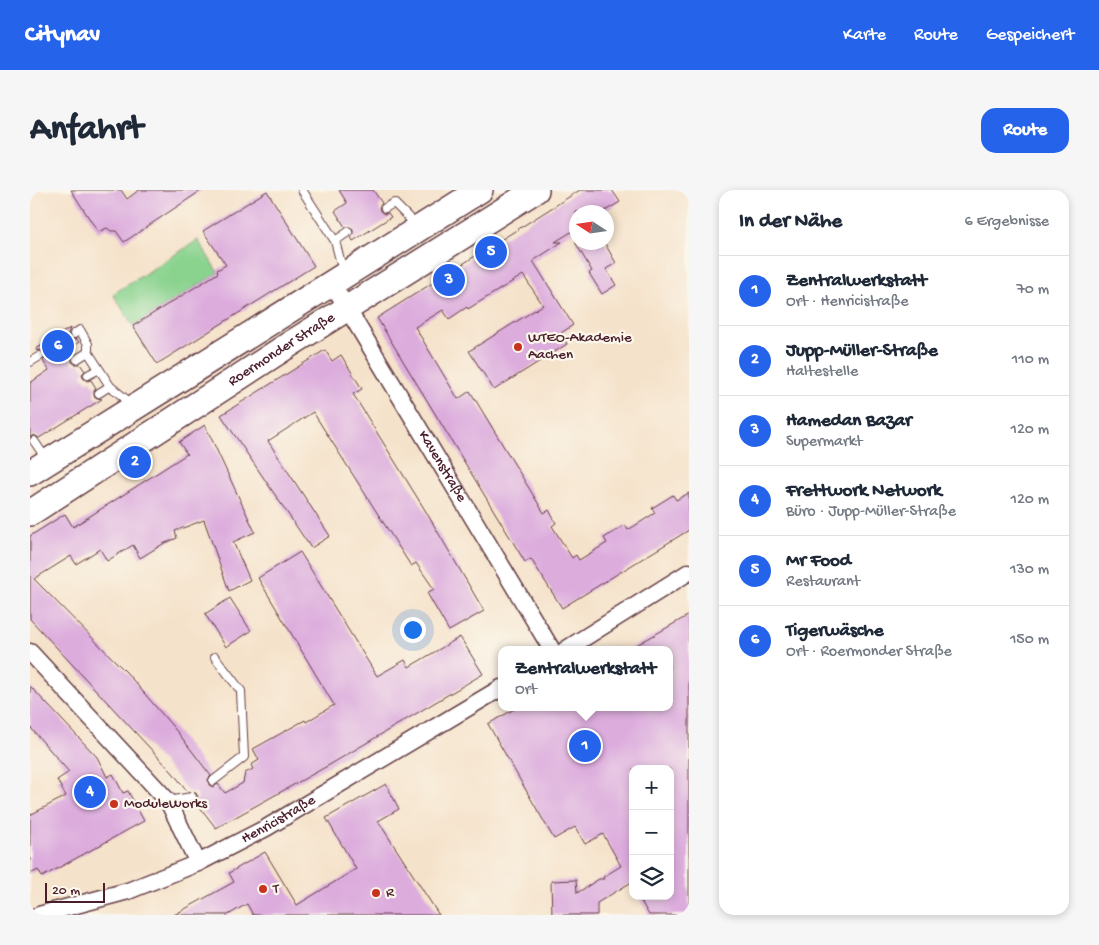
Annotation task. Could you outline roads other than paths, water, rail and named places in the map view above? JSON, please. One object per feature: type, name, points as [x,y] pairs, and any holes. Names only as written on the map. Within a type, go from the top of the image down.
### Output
[{"type":"main road","name":"Roermonder Straße","points":[[39,468],[480,190]]},
{"type":"main road","name":"Roermonder Straße","points":[[30,513],[536,190]]},
{"type":"street","name":"Kavenstraße","points":[[338,279],[347,309],[550,646]]},
{"type":"street","points":[[571,646],[689,572]]},
{"type":"street","points":[[30,652],[168,801],[198,863]]},
{"type":"street","name":"Henricistraße","points":[[39,915],[128,891],[198,863],[266,828],[498,690]]},
{"type":"lane","points":[[302,190],[335,241],[338,279]]},
{"type":"lane","points":[[385,208],[394,203],[419,228]]},
{"type":"lane","points":[[335,241],[348,232]]},
{"type":"lane","points":[[74,334],[80,330],[88,344],[88,352],[110,386],[134,407]]},
{"type":"lane","points":[[77,359],[88,352]]},
{"type":"lane","points":[[30,362],[40,356]]},
{"type":"lane","points":[[88,375],[99,369]]},
{"type":"lane","points":[[99,393],[110,386]]},
{"type":"lane","points":[[34,441],[39,468]]},
{"type":"lane","points":[[213,781],[244,756],[241,691],[215,657]]},
{"type":"lane","points":[[168,801],[192,797]]},
{"type":"place","name":"Mr Food","points":[[491,252]]},
{"type":"place","name":"Hamedan Bazar","points":[[449,280]]},
{"type":"place","name":"Tigerwäsche","points":[[58,346]]},
{"type":"place","name":"WTEO-Akademie Aachen","points":[[518,347]]},
{"type":"place","name":"Jupp-Müller-Straße","points":[[135,462]]},
{"type":"place","name":"Zentralwerkstatt","points":[[585,746]]},
{"type":"place","name":"Frettwork Network","points":[[90,792]]},
{"type":"place","name":"ModuleWorks","points":[[114,804]]},
{"type":"place","name":"T","points":[[263,889]]},
{"type":"place","name":"R","points":[[376,893]]}]
